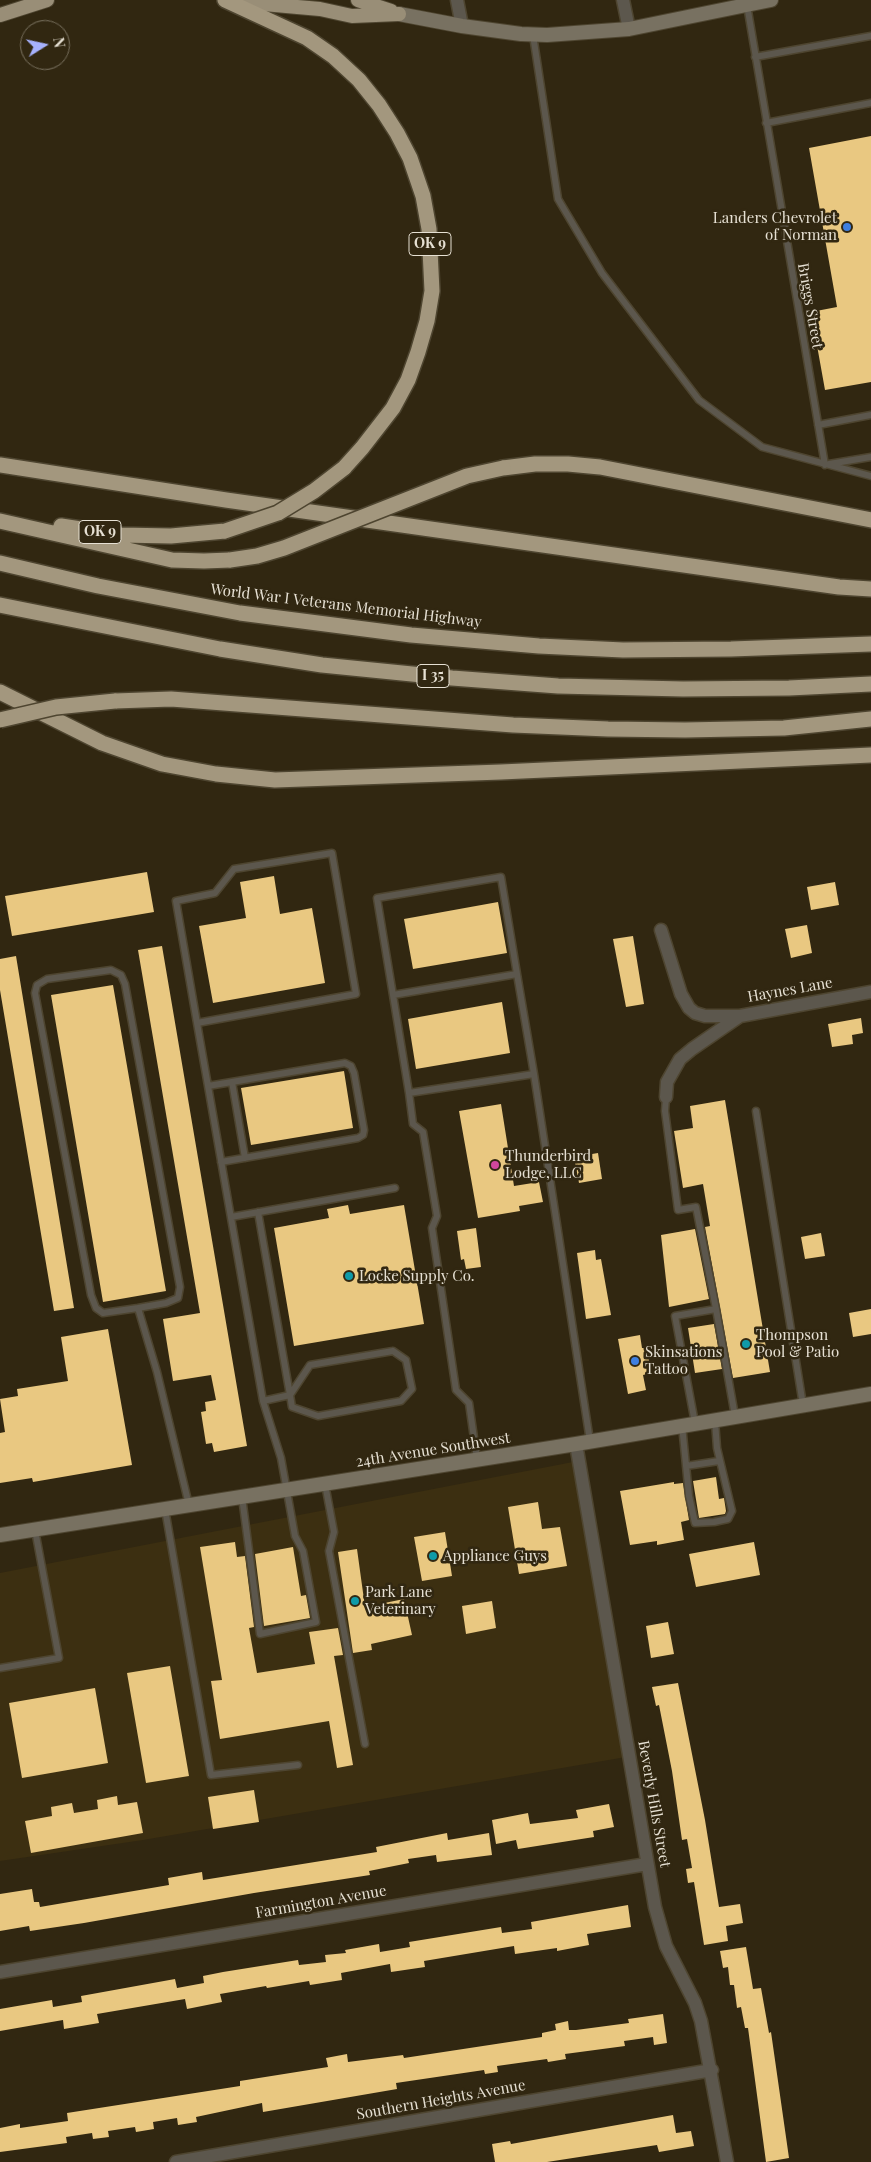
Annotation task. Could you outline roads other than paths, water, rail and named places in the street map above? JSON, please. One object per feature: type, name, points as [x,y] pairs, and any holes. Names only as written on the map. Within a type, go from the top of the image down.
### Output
[{"type":"highway","points":[[0,15],[47,0]]},
{"type":"highway","points":[[224,0],[320,9],[352,16],[399,14]]},
{"type":"highway","name":"OK 9","points":[[0,517],[121,535],[171,536],[224,531],[278,513],[314,491],[344,468],[393,408],[408,380],[427,321],[432,291],[429,229],[423,196],[410,158],[379,105],[359,80],[333,56],[307,38],[224,0]]},
{"type":"highway","points":[[358,0],[399,14]]},
{"type":"highway","points":[[0,464],[226,500],[839,587],[871,589]]},
{"type":"highway","points":[[0,521],[172,560],[230,560],[257,556],[284,548],[467,476],[503,468],[535,464],[568,464],[600,467],[871,520]]},
{"type":"highway","name":"World War I Veterans Memorial Highway","points":[[0,563],[98,586],[240,613],[411,635],[539,646],[623,650],[731,649],[871,644]]},
{"type":"highway","name":"I 35","points":[[0,605],[220,650],[322,664],[452,678],[558,686],[683,689],[789,688],[871,684]]},
{"type":"highway","points":[[0,692],[102,743],[162,764],[216,774],[275,780],[871,755]]},
{"type":"highway","points":[[0,720],[56,707],[115,701],[171,699],[503,724],[608,729],[774,728],[871,719]]},
{"type":"main road","points":[[399,14],[462,26],[533,35],[579,34],[629,28],[771,0]]},
{"type":"main road","name":"24th Avenue Southwest","points":[[0,1535],[325,1484],[803,1405],[871,1396]]},
{"type":"street","points":[[457,0],[462,26]]},
{"type":"street","points":[[623,0],[629,28]]},
{"type":"street","points":[[660,930],[682,994],[689,1008],[695,1013],[705,1016],[740,1016]]},
{"type":"street","name":"Haynes Lane","points":[[666,1097],[667,1082],[680,1059],[704,1039],[740,1016],[871,992]]},
{"type":"street","name":"Beverly Hills Street","points":[[583,1442],[647,1864],[659,1925],[666,1946],[701,2020],[712,2070],[727,2162]]},
{"type":"street","name":"Farmington Avenue","points":[[0,1972],[647,1864]]},
{"type":"street","name":"Southern Heights Avenue","points":[[176,2162],[712,2070]]},
{"type":"lane","name":"Briggs Street","points":[[746,4],[825,465]]},
{"type":"lane","points":[[533,35],[558,199],[602,273],[699,400],[762,447],[871,476]]},
{"type":"lane","points":[[755,57],[871,36]]},
{"type":"lane","points":[[766,123],[871,103]]},
{"type":"lane","points":[[818,425],[871,415]]},
{"type":"lane","points":[[825,465],[871,457]]},
{"type":"lane","points":[[197,1023],[356,994],[332,853],[234,870],[215,893],[176,901],[197,1023],[208,1086],[221,1162],[263,1401],[281,1458],[295,1536],[303,1551],[316,1622],[260,1634],[242,1497]]},
{"type":"lane","points":[[478,1459],[469,1402],[456,1390],[432,1228],[437,1216],[423,1132],[413,1124],[377,898],[501,877],[534,1074],[583,1442]]},
{"type":"lane","points":[[111,970],[121,975],[124,984],[180,1287],[178,1298],[166,1303],[138,1308],[103,1312],[96,1308],[90,1295],[35,992],[37,985],[47,979],[111,970]]},
{"type":"lane","points":[[393,995],[517,974]]},
{"type":"lane","points":[[208,1086],[345,1063],[351,1066],[354,1073],[363,1135],[358,1138],[221,1162]]},
{"type":"lane","points":[[409,1093],[534,1074]]},
{"type":"lane","points":[[232,1082],[245,1158]]},
{"type":"lane","points":[[666,1097],[665,1112],[678,1210],[696,1207],[735,1416]]},
{"type":"lane","points":[[756,1111],[803,1405]]},
{"type":"lane","points":[[231,1217],[395,1188]]},
{"type":"lane","points":[[258,1212],[290,1395],[292,1407],[318,1416],[401,1401],[412,1389],[406,1360],[393,1351],[310,1365],[290,1395],[263,1401]]},
{"type":"lane","points":[[138,1308],[157,1372],[189,1505]]},
{"type":"lane","points":[[715,1420],[719,1460],[732,1511],[728,1519],[695,1523],[686,1466],[688,1424],[675,1316],[716,1310]]},
{"type":"lane","points":[[686,1466],[719,1460]]},
{"type":"lane","points":[[325,1484],[334,1532],[329,1551],[365,1744]]},
{"type":"lane","points":[[165,1509],[212,1775],[298,1765]]},
{"type":"lane","points":[[0,1668],[59,1658],[35,1530]]},
{"type":"place","name":"Landers Chevrolet of Norman","points":[[847,227]]},
{"type":"place","name":"Thunderbird Lodge, LLC","points":[[495,1165]]},
{"type":"place","name":"Locke Supply Co.","points":[[349,1276]]},
{"type":"place","name":"Thompson Pool & Patio","points":[[746,1344]]},
{"type":"place","name":"Skinsations Tattoo","points":[[635,1361]]},
{"type":"place","name":"Appliance Guys","points":[[433,1556]]},
{"type":"place","name":"Park Lane Veterinary","points":[[355,1601]]}]
